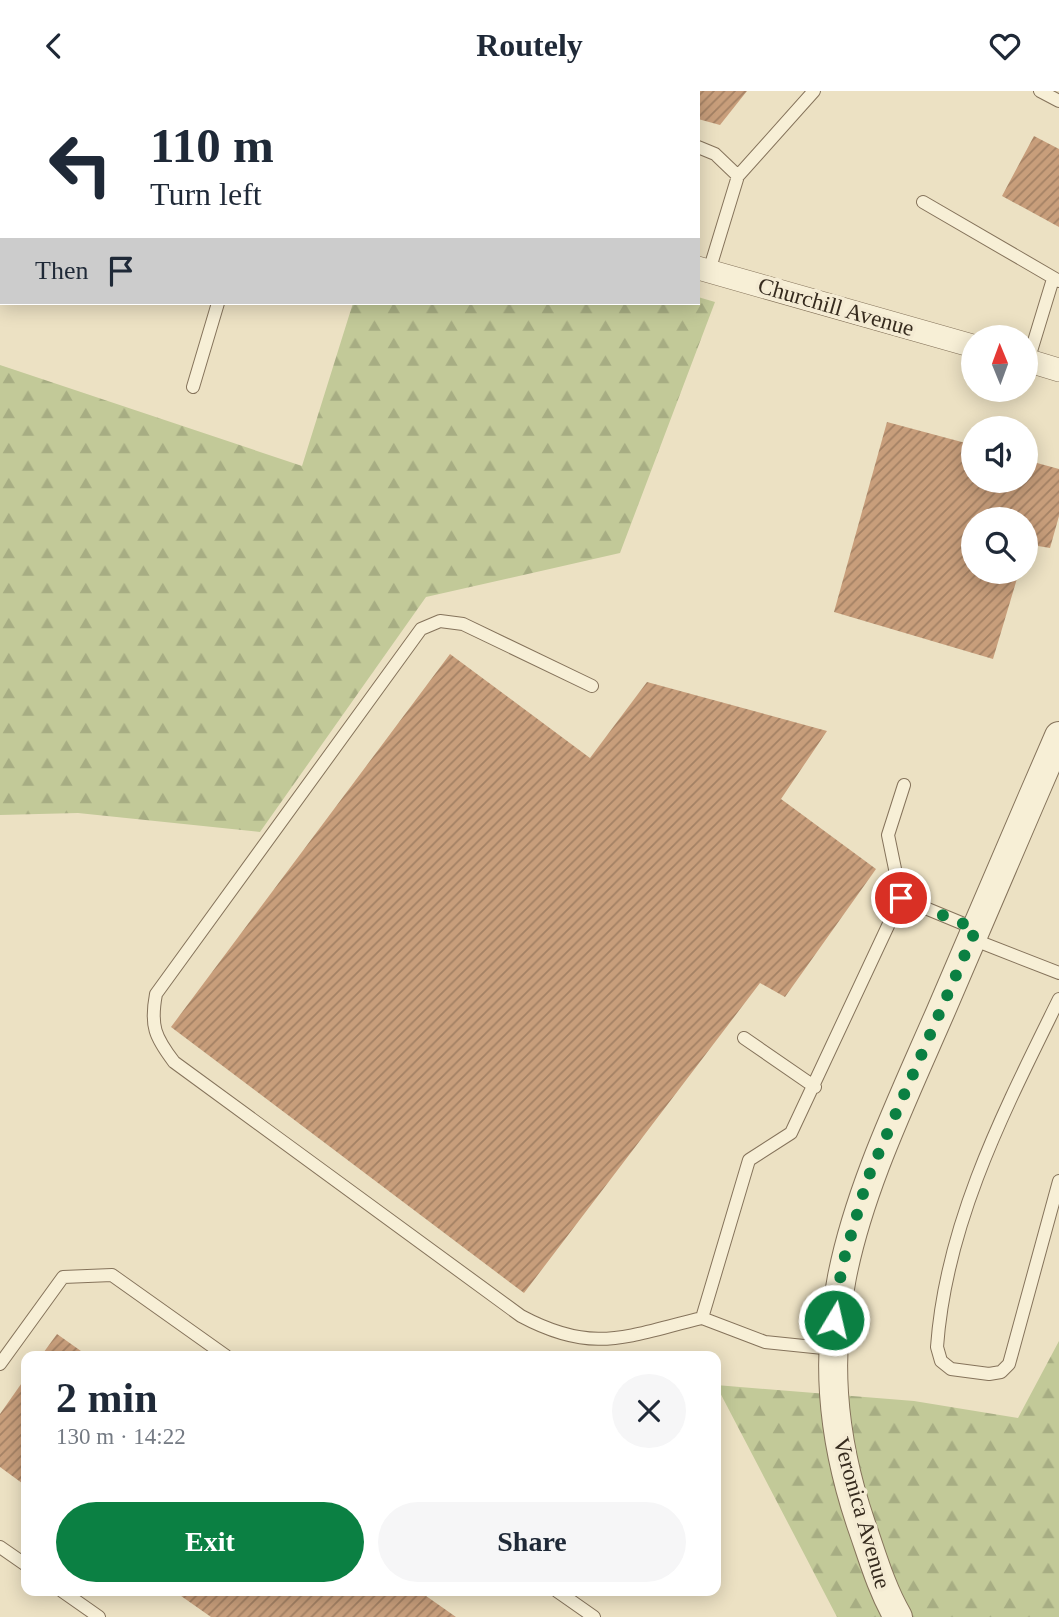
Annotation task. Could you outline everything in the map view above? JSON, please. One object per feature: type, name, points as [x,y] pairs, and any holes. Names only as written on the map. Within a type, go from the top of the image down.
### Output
[{"type":"street","name":"Churchill Avenue","points":[[704,269],[961,342]]},
{"type":"street","points":[[1038,364],[1059,370]]},
{"type":"street","name":"Veronica Avenue","points":[[898,1617],[887,1598],[851,1493],[837,1433],[833,1349],[834,1320],[842,1266],[867,1180],[1059,736]]},
{"type":"lane","points":[[704,269],[738,176],[814,91]]},
{"type":"lane","points":[[700,148],[715,154],[738,176]]},
{"type":"lane","points":[[923,202],[1056,280],[1038,330]]},
{"type":"lane","points":[[192,387],[217,305]]},
{"type":"lane","points":[[592,686],[464,624],[440,621],[421,629],[156,994],[151,1019],[159,1043],[174,1062],[521,1316],[551,1332],[581,1340],[617,1339],[702,1318],[765,1342],[833,1349]]},
{"type":"lane","points":[[702,1318],[749,1160],[791,1133],[815,1087],[901,898],[888,835],[904,785]]},
{"type":"lane","points":[[901,898],[1059,973]]},
{"type":"lane","points":[[1059,999],[990,1145],[956,1235],[937,1347],[941,1361],[951,1369],[989,1374],[1001,1372],[1009,1364],[1059,1181]]},
{"type":"lane","points":[[744,1038],[815,1087]]},
{"type":"lane","points":[[0,1364],[63,1277],[112,1275],[219,1351]]},
{"type":"lane","points":[[0,1547],[21,1562]]},
{"type":"lane","points":[[69,1596],[99,1617]]},
{"type":"lane","points":[[564,1596],[594,1617]]},
{"type":"green space","points":[[700,298],[715,302],[620,553],[426,597],[260,832],[78,813],[0,815],[0,365],[302,466],[352,305],[700,305]]},
{"type":"green space","points":[[1059,1341],[1059,1617],[837,1617],[721,1395],[721,1385],[914,1401],[1018,1418]]},
{"type":"building","points":[[700,91],[747,91],[720,125],[700,120]]},
{"type":"building","points":[[1034,136],[1059,149],[1059,227],[1002,196]]},
{"type":"building","points":[[887,422],[961,442],[961,493],[1038,493],[1038,463],[1059,469],[1059,516],[1050,548],[1038,546],[1038,507],[961,507],[961,584],[1015,584],[993,659],[834,612]]},
{"type":"building","points":[[450,654],[590,758],[647,682],[827,731],[781,799],[876,869],[785,997],[760,983],[524,1293],[171,1027]]},
{"type":"building","points":[[57,1334],[81,1351],[45,1351]]},
{"type":"building","points":[[21,1384],[21,1482],[0,1467],[0,1414]]},
{"type":"building","points":[[181,1596],[426,1596],[456,1617],[211,1617]]},
{"type":"route","points":[[834,1320],[842,1266],[867,1180],[976,929],[901,898]]}]
